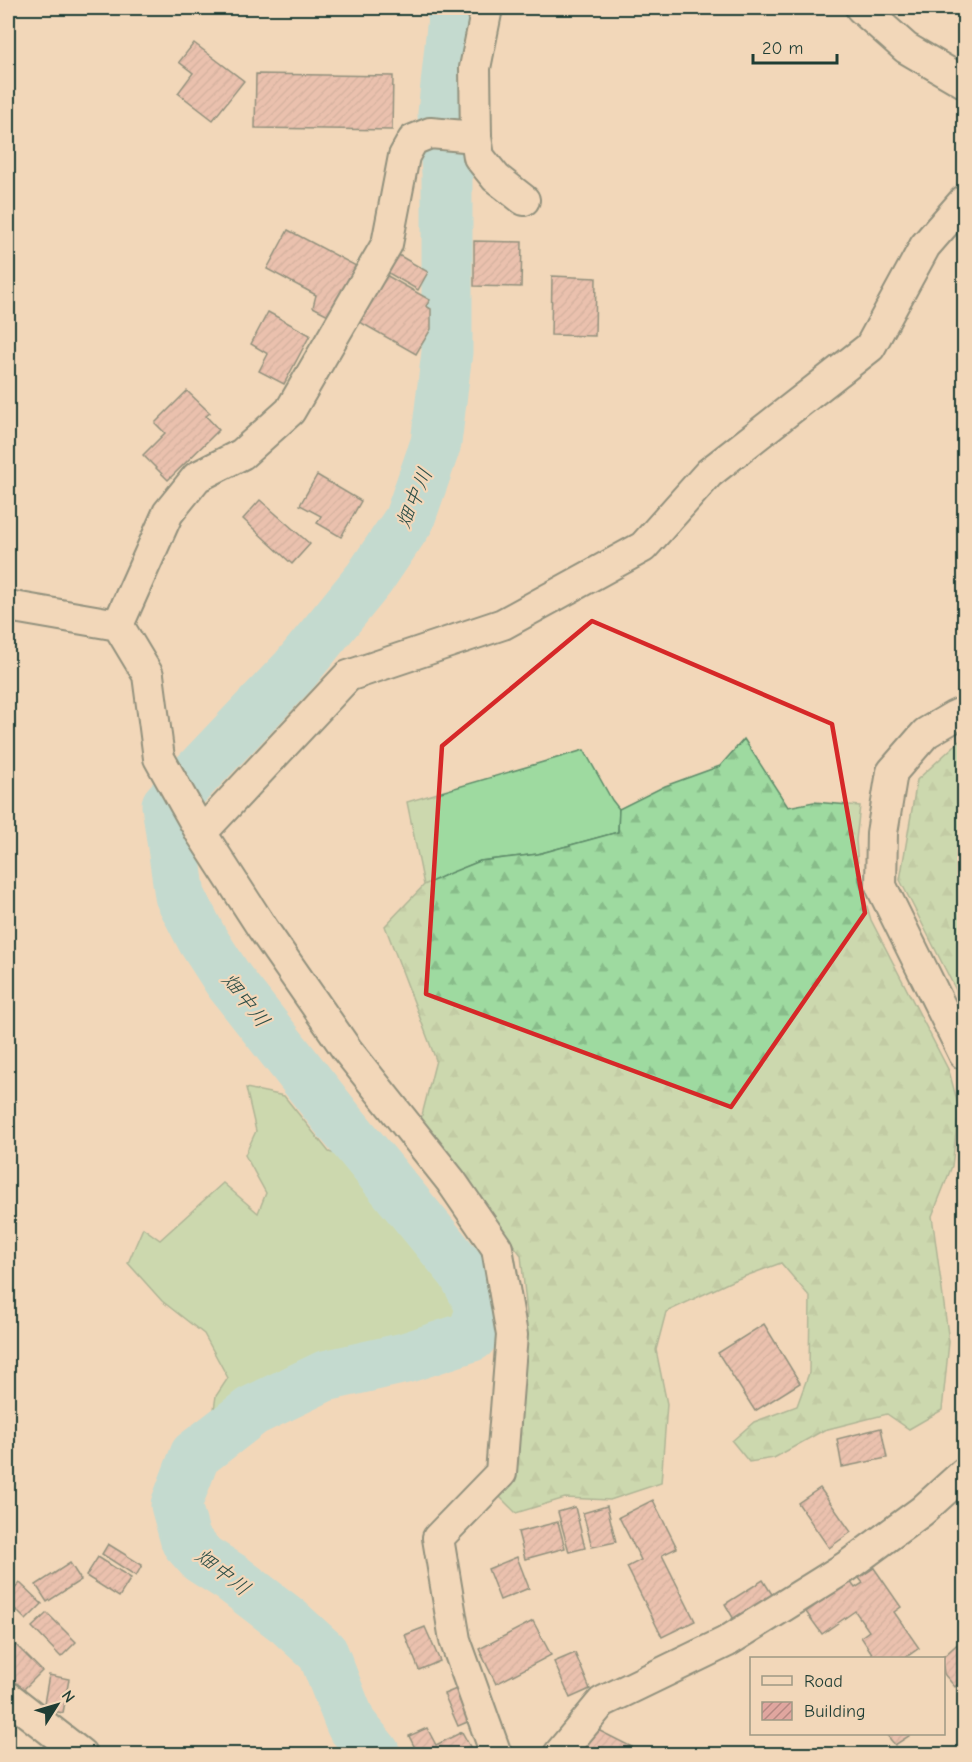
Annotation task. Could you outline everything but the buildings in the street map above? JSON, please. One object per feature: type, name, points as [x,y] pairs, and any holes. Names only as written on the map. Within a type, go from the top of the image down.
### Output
[{"type":"street","points":[[487,8],[475,68],[471,136],[479,157],[496,178],[524,200]]},
{"type":"street","points":[[861,8],[906,48],[964,82]]},
{"type":"street","points":[[118,625],[168,513],[197,477],[242,454],[290,411],[387,244],[404,156],[413,140],[430,133],[471,136]]},
{"type":"street","points":[[199,828],[348,676],[503,624],[643,547],[709,473],[870,347],[925,246],[964,201]]},
{"type":"street","points":[[8,606],[118,625],[148,675],[159,758],[199,828],[263,929],[347,1050],[451,1180],[497,1248],[512,1335],[501,1473],[438,1538],[455,1640],[496,1755]]},
{"type":"street","points":[[964,712],[926,734],[892,772],[882,833],[881,875],[881,886],[964,1053]]},
{"type":"street","points":[[559,1755],[602,1702],[726,1642],[846,1567],[922,1511],[964,1473]]},
{"type":"street","points":[[8,1697],[81,1755]]},
{"type":"highlighted area","points":[[592,621],[832,724],[865,913],[731,1107],[426,994],[442,746]]},
{"type":"green space","points":[[964,737],[964,1006],[900,880],[917,780]]},
{"type":"green space","points":[[744,739],[788,807],[814,802],[860,806],[856,840],[859,880],[871,920],[949,1071],[959,1108],[952,1166],[932,1216],[949,1342],[942,1410],[909,1429],[887,1414],[824,1430],[774,1458],[749,1462],[732,1441],[754,1422],[797,1406],[809,1373],[810,1297],[781,1263],[732,1281],[666,1312],[656,1350],[667,1404],[661,1483],[610,1500],[565,1498],[516,1513],[495,1492],[527,1314],[521,1255],[421,1119],[436,1060],[385,926],[424,885],[450,873],[480,861],[538,854],[618,832],[619,809],[665,786],[720,766]]},
{"type":"green space","points":[[584,750],[619,809],[618,832],[538,854],[480,861],[424,885],[407,802]]},
{"type":"green space","points":[[246,1088],[284,1096],[329,1152],[361,1162],[458,1277],[473,1306],[462,1329],[336,1365],[262,1390],[223,1416],[213,1416],[216,1396],[228,1378],[204,1334],[162,1301],[128,1263],[143,1228],[160,1240],[223,1183],[258,1213],[266,1193],[245,1155],[256,1131]]},
{"type":"waterway","name":"畑中川","points":[[375,1754],[351,1724],[323,1653],[288,1621],[232,1578],[202,1559],[186,1541],[176,1505],[195,1455],[252,1411],[325,1376],[405,1358],[472,1336],[482,1308],[463,1272],[339,1121],[229,981],[202,939],[180,896],[167,805],[295,670],[369,579],[409,520],[436,443],[447,352],[447,173],[443,114],[454,8]]}]
